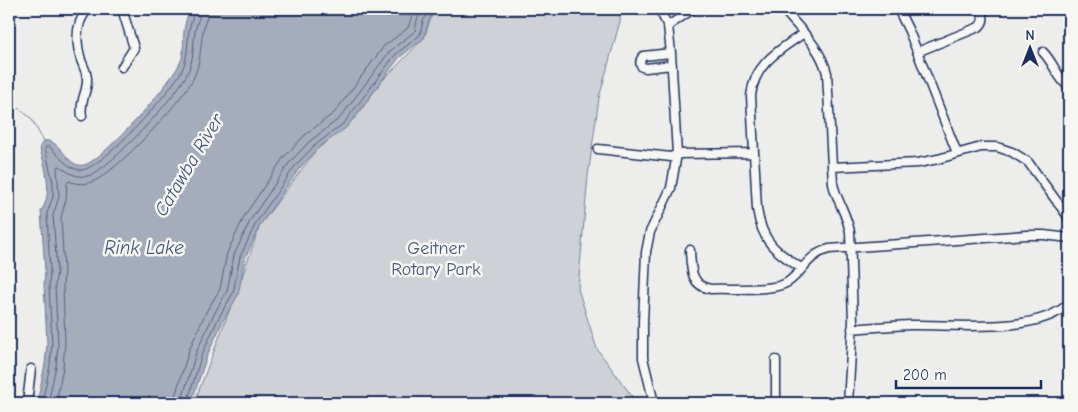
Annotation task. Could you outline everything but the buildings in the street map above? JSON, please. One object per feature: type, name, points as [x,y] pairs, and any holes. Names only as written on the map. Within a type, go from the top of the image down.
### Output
[{"type":"street","points":[[82,116],[81,101],[87,79],[78,51],[77,35],[80,22],[88,9]]},
{"type":"street","points":[[122,9],[134,48],[122,67]]},
{"type":"street","points":[[654,403],[643,352],[642,322],[646,252],[650,232],[671,188],[677,154],[668,26],[660,9]]},
{"type":"street","points":[[668,26],[693,9]]},
{"type":"street","points":[[783,9],[818,49],[827,73],[835,192],[849,225],[852,329],[848,403]]},
{"type":"street","points":[[898,9],[957,153]]},
{"type":"street","points":[[917,52],[979,27],[983,20],[980,9]]},
{"type":"street","points":[[801,268],[775,250],[762,230],[757,209],[751,96],[756,74],[766,61],[804,32]]},
{"type":"street","points":[[1043,52],[1051,61],[1062,81],[1069,87]]},
{"type":"street","points":[[671,53],[643,56],[640,64],[646,68],[672,65]]},
{"type":"street","points":[[832,167],[918,162],[990,146],[1012,152],[1034,168],[1069,218]]},
{"type":"street","points":[[598,149],[671,157],[677,154],[754,153]]},
{"type":"street","points":[[690,250],[693,276],[699,284],[708,288],[776,287],[788,282],[810,258],[822,251],[850,246],[899,245],[1026,235],[1069,238]]},
{"type":"street","points":[[852,329],[908,325],[1005,325],[1050,316],[1061,311],[1069,303]]},
{"type":"street","points":[[776,360],[776,403]]},
{"type":"street","points":[[27,403],[30,369]]},
{"type":"green space","name":"Geitner Rotary Park","points":[[438,9],[620,9],[620,21],[599,98],[588,176],[578,289],[597,349],[637,403],[194,403],[260,225],[317,149],[357,116],[380,83],[424,38],[432,15]]},
{"type":"water","name":"Rink Lake","points":[[190,9],[438,9],[428,23],[424,38],[399,58],[347,127],[317,149],[299,169],[260,225],[245,259],[238,295],[223,321],[207,356],[191,403],[37,403],[47,344],[41,211],[46,201],[47,184],[40,146],[44,141],[50,141],[60,148],[73,163],[78,165],[84,165],[94,160],[107,149],[154,100],[177,68],[182,58],[184,28]]},
{"type":"waterway","points":[[9,101],[31,118],[44,142]]},
{"type":"water label","name":"Catawba River","points":[[189,165]]}]
